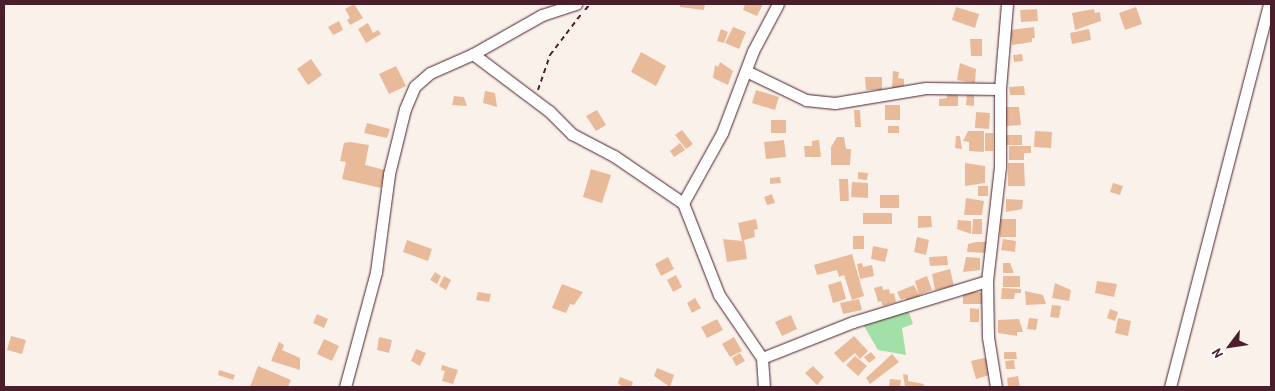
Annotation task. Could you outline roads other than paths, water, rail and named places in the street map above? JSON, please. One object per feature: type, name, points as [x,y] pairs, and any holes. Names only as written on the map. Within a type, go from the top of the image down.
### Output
[{"type":"street","points":[[345,387],[376,272],[389,174],[405,109],[415,86],[430,73],[473,54],[542,14],[576,4]]},
{"type":"street","points":[[683,203],[722,133],[753,51],[778,4]]},
{"type":"street","points":[[996,387],[988,337],[986,281],[1000,167],[1000,89],[1007,4]]},
{"type":"street","points":[[1170,387],[1269,4]]},
{"type":"street","points":[[473,54],[540,104],[572,134],[614,156],[683,203],[719,295],[762,358],[764,387]]},
{"type":"street","points":[[746,71],[806,100],[835,103],[926,88],[1000,89]]},
{"type":"street","points":[[762,358],[853,322],[986,281]]}]
